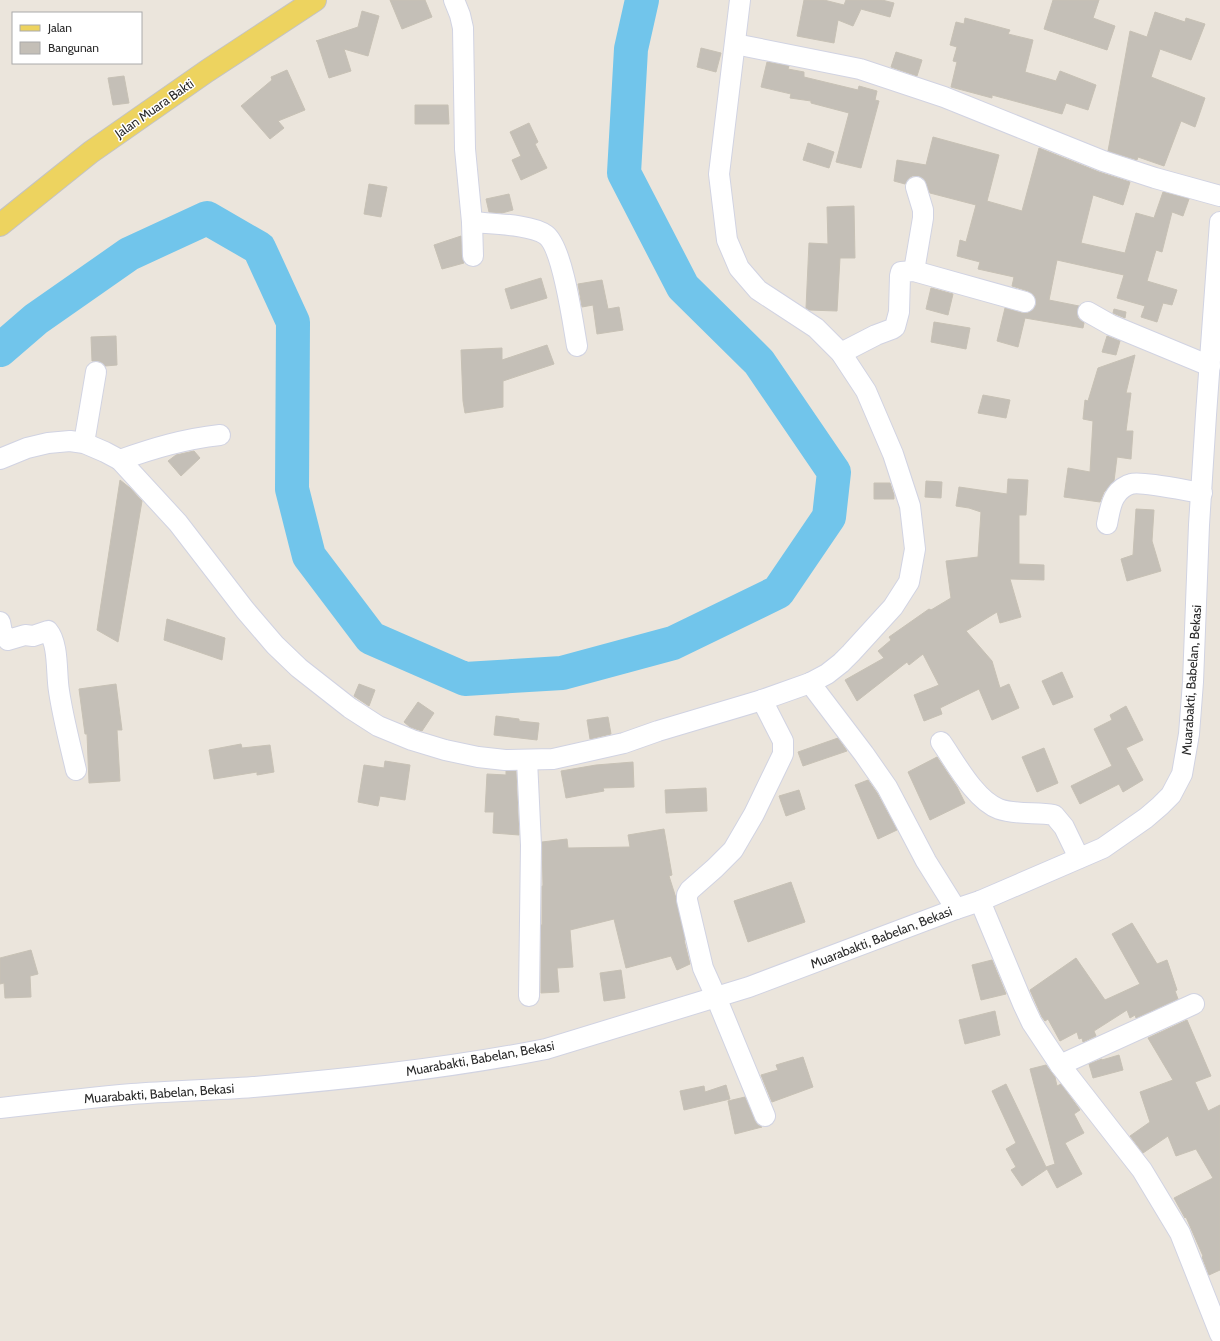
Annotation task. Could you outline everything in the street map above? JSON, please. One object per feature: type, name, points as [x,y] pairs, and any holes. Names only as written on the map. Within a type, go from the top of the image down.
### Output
[{"type":"main road","name":"Jalan Muara Bakti","points":[[0,225],[91,152],[207,71],[315,0]]},
{"type":"street","points":[[454,0],[463,28],[465,148],[472,222],[473,256]]},
{"type":"street","points":[[0,459],[27,448],[48,443],[70,441],[84,442],[120,460],[178,523],[245,610],[275,645],[320,686],[378,726],[412,740],[445,750],[478,757],[527,760],[553,759],[611,746],[762,700],[810,683],[827,674],[841,663],[893,607],[908,582],[915,549],[910,506],[893,454],[866,391],[841,353],[816,328],[758,290],[739,268],[727,240],[720,174],[740,0]]},
{"type":"street","points":[[735,44],[860,69],[944,97],[1103,161],[1155,178],[1220,196]]},
{"type":"street","points":[[914,271],[923,218],[923,210],[916,187]]},
{"type":"street","points":[[472,222],[534,229],[546,235],[553,243],[566,285],[577,346]]},
{"type":"street","name":"Muarabakti, Babelan, Bekasi","points":[[0,1108],[61,1100],[254,1086],[430,1069],[546,1049],[593,1036],[749,987],[980,901],[1103,848],[1146,818],[1171,795],[1182,774],[1189,734],[1193,682],[1206,415],[1220,222]]},
{"type":"street","points":[[841,353],[895,327],[899,312],[901,272],[914,271],[1025,302]]},
{"type":"street","points":[[1088,312],[1111,325],[1210,366]]},
{"type":"street","points":[[84,442],[96,372]]},
{"type":"street","points":[[120,460],[178,442],[220,435]]},
{"type":"street","points":[[1107,524],[1112,501],[1116,494],[1132,483],[1202,493]]},
{"type":"street","points":[[0,622],[2,632],[8,640],[25,635],[33,636],[48,631],[52,636],[59,690],[76,770]]},
{"type":"street","points":[[810,683],[887,787],[926,860],[956,909]]},
{"type":"street","points":[[762,700],[783,741],[783,754],[754,814],[733,850],[690,890],[687,895],[687,900],[703,968],[765,1116]]},
{"type":"street","points":[[941,742],[974,791],[984,801],[998,809],[1013,812],[1054,815],[1064,827],[1080,858]]},
{"type":"street","points":[[527,760],[531,845],[529,996]]},
{"type":"street","points":[[980,901],[1032,1023],[1060,1066],[1142,1170],[1180,1233],[1216,1310],[1220,1334]]},
{"type":"street","points":[[1060,1066],[1194,1004]]},
{"type":"building","points":[[390,0],[425,0],[432,17],[402,29]]},
{"type":"building","points":[[804,0],[824,0],[844,5],[846,0],[882,0],[894,3],[890,17],[861,9],[853,26],[838,20],[834,43],[797,36]]},
{"type":"building","points":[[1053,0],[1099,0],[1093,18],[1115,26],[1107,50],[1044,29]]},
{"type":"building","points":[[362,11],[379,16],[368,56],[344,49],[351,71],[329,78],[316,41],[358,27]]},
{"type":"building","points":[[1155,12],[1185,22],[1186,18],[1205,24],[1191,60],[1160,49],[1151,77],[1205,98],[1195,127],[1181,121],[1164,166],[1138,157],[1137,160],[1108,151],[1130,31],[1147,37]]},
{"type":"building","points":[[965,18],[1010,30],[1008,34],[1033,40],[1025,72],[1056,81],[1060,71],[1096,85],[1088,110],[1066,103],[1062,114],[992,95],[992,98],[951,87],[957,62],[953,61],[957,47],[950,45],[956,22],[964,24]]},
{"type":"building","points":[[701,48],[721,53],[716,72],[697,67]]},
{"type":"building","points":[[896,52],[922,60],[917,76],[891,67]]},
{"type":"building","points":[[767,62],[789,66],[788,69],[804,72],[804,77],[858,90],[859,86],[877,91],[875,100],[879,101],[861,168],[836,162],[849,113],[811,103],[811,101],[790,98],[791,94],[761,87]]},
{"type":"building","points":[[287,70],[305,110],[278,121],[284,128],[270,139],[241,106],[272,80],[271,77]]},
{"type":"building","points":[[124,76],[129,103],[113,105],[108,78]]},
{"type":"building","points":[[415,105],[448,105],[449,124],[415,124]]},
{"type":"building","points":[[529,123],[538,142],[535,144],[547,168],[521,180],[512,160],[521,156],[510,132]]},
{"type":"building","points":[[933,137],[999,155],[987,201],[1022,211],[1039,148],[1099,172],[1130,182],[1123,205],[1093,195],[1081,243],[1125,253],[1136,213],[1154,218],[1163,192],[1189,199],[1183,216],[1172,212],[1162,252],[1156,250],[1147,281],[1177,290],[1172,305],[1163,303],[1157,322],[1141,317],[1145,306],[1117,298],[1124,275],[1057,260],[1049,300],[1079,306],[1077,312],[1078,318],[1084,323],[1083,328],[1025,318],[1018,347],[997,341],[1005,308],[1022,313],[1028,313],[1033,310],[1036,305],[1036,300],[1033,294],[1028,291],[1012,286],[1014,277],[978,269],[980,262],[957,256],[960,240],[966,242],[976,205],[930,193],[924,179],[919,176],[912,176],[905,184],[894,181],[897,160],[926,165]]},
{"type":"building","points":[[808,143],[834,152],[829,168],[803,160]]},
{"type":"building","points":[[369,184],[387,187],[381,217],[364,214]]},
{"type":"building","points":[[509,194],[513,210],[502,213],[489,212],[486,199]]},
{"type":"building","points":[[854,206],[855,258],[840,258],[837,311],[809,310],[806,308],[809,243],[828,244],[827,207]]},
{"type":"building","points":[[461,236],[462,256],[464,263],[442,269],[434,245]]},
{"type":"building","points":[[541,278],[547,298],[511,309],[505,289]]},
{"type":"building","points":[[602,280],[608,309],[619,307],[623,330],[597,334],[593,305],[582,307],[578,284]]},
{"type":"building","points":[[931,288],[953,294],[948,315],[926,309]]},
{"type":"building","points":[[1114,309],[1126,312],[1125,318],[1113,313]]},
{"type":"building","points":[[934,322],[970,328],[966,349],[931,342]]},
{"type":"building","points":[[116,336],[117,365],[105,366],[103,363],[98,361],[92,361],[91,337]]},
{"type":"building","points":[[1107,336],[1120,341],[1116,355],[1102,352]]},
{"type":"building","points":[[547,345],[554,364],[503,381],[503,407],[465,413],[463,401],[461,350],[502,348],[502,360]]},
{"type":"building","points":[[1135,355],[1126,393],[1131,393],[1126,431],[1133,431],[1131,459],[1117,457],[1114,481],[1104,492],[1100,502],[1064,497],[1068,468],[1090,472],[1093,421],[1083,419],[1085,400],[1088,401],[1098,368]]},
{"type":"building","points":[[983,395],[1010,400],[1006,418],[978,413]]},
{"type":"building","points":[[194,451],[200,458],[181,476],[168,461],[176,455]]},
{"type":"building","points":[[1008,479],[1028,480],[1026,515],[1019,515],[1019,564],[1044,565],[1044,580],[1010,579],[1021,617],[1000,623],[997,612],[966,631],[992,661],[1000,688],[1009,684],[1019,708],[992,720],[979,689],[940,708],[942,714],[924,721],[914,695],[939,685],[923,654],[909,665],[907,662],[857,701],[845,680],[884,658],[878,651],[891,640],[889,637],[929,609],[931,610],[951,598],[946,561],[978,557],[981,512],[956,506],[959,487],[1007,494]]},
{"type":"building","points":[[120,480],[142,501],[118,642],[97,630]]},
{"type":"building","points":[[926,481],[942,482],[941,498],[925,497]]},
{"type":"building","points":[[874,483],[890,483],[894,499],[874,499]]},
{"type":"building","points":[[1136,509],[1154,510],[1152,541],[1161,571],[1127,581],[1121,559],[1133,555]]},
{"type":"building","points":[[167,619],[225,638],[222,660],[164,640]]},
{"type":"building","points":[[1062,672],[1073,697],[1053,705],[1042,681]]},
{"type":"building","points":[[116,684],[122,730],[117,730],[120,781],[89,783],[87,734],[85,734],[79,689]]},
{"type":"building","points":[[359,684],[375,690],[369,706],[354,696]]},
{"type":"building","points":[[418,702],[434,713],[422,731],[410,727],[404,722]]},
{"type":"building","points":[[1126,706],[1143,740],[1126,748],[1143,780],[1123,792],[1119,784],[1080,804],[1071,786],[1112,766],[1094,729],[1112,720],[1110,715]]},
{"type":"building","points":[[496,716],[519,719],[519,721],[539,723],[537,740],[494,735]]},
{"type":"building","points":[[608,717],[611,734],[590,739],[587,720]]},
{"type":"building","points":[[838,738],[847,751],[803,766],[798,752]]},
{"type":"building","points":[[241,744],[242,748],[270,745],[274,772],[257,775],[257,772],[214,779],[209,750]]},
{"type":"building","points":[[1044,748],[1058,783],[1037,792],[1022,757]]},
{"type":"building","points":[[937,757],[957,787],[965,803],[930,820],[908,772]]},
{"type":"building","points":[[385,761],[410,765],[405,800],[380,796],[378,806],[358,802],[364,765],[384,768]]},
{"type":"building","points":[[633,762],[634,787],[603,788],[604,791],[566,798],[561,771],[596,765]]},
{"type":"building","points":[[506,771],[516,771],[519,835],[493,833],[494,812],[485,812],[487,774],[506,775]]},
{"type":"building","points":[[868,780],[877,793],[897,830],[878,839],[855,785]]},
{"type":"building","points":[[706,788],[707,811],[666,813],[665,790]]},
{"type":"building","points":[[799,790],[805,809],[786,816],[779,796]]},
{"type":"building","points":[[664,829],[672,875],[669,876],[676,898],[690,964],[677,970],[671,956],[626,968],[614,919],[570,930],[573,967],[557,968],[559,992],[541,993],[541,925],[543,886],[542,842],[567,839],[568,848],[630,847],[628,835]]},
{"type":"building","points":[[791,882],[805,922],[748,942],[734,901]]},
{"type":"building","points":[[1132,923],[1157,964],[1167,960],[1177,990],[1175,991],[1178,999],[1136,1018],[1135,1015],[1130,1018],[1127,1010],[1094,1031],[1096,1036],[1083,1042],[1082,1038],[1079,1039],[1077,1032],[1060,1041],[1048,1019],[1045,1021],[1042,1017],[1030,990],[1076,958],[1105,1000],[1140,984],[1112,934]]},
{"type":"building","points":[[31,950],[38,974],[30,976],[31,997],[5,998],[4,983],[0,984],[0,958]]},
{"type":"building","points":[[992,960],[1006,994],[981,1000],[972,965]]},
{"type":"building","points":[[621,970],[625,998],[604,1001],[600,973]]},
{"type":"building","points":[[995,1011],[1000,1035],[965,1044],[959,1020]]},
{"type":"building","points":[[1187,1020],[1211,1076],[1195,1082],[1208,1111],[1220,1105],[1220,1270],[1209,1275],[1202,1257],[1203,1256],[1186,1217],[1185,1218],[1174,1198],[1213,1178],[1196,1149],[1176,1156],[1168,1136],[1143,1153],[1130,1136],[1150,1122],[1140,1092],[1173,1080],[1148,1038]]},
{"type":"building","points":[[1119,1055],[1123,1070],[1093,1078],[1089,1064]]},
{"type":"building","points":[[803,1057],[813,1087],[772,1102],[761,1075],[778,1070],[776,1065]]},
{"type":"building","points":[[1046,1065],[1055,1077],[1057,1086],[1061,1084],[1080,1110],[1074,1114],[1084,1133],[1065,1143],[1082,1174],[1057,1188],[1047,1169],[1022,1186],[1011,1170],[1016,1167],[1006,1149],[1016,1143],[992,1091],[1006,1084],[1046,1167],[1055,1164],[1030,1069]]},
{"type":"building","points":[[726,1085],[730,1099],[684,1110],[680,1091],[704,1086],[705,1092]]},
{"type":"building","points":[[745,1097],[755,1121],[762,1127],[735,1134],[728,1101]]},
{"type":"waterway","points":[[0,350],[36,319],[129,254],[207,218],[259,248],[293,322],[292,489],[309,556],[371,638],[465,679],[562,673],[673,643],[778,592],[829,517],[834,472],[759,362],[683,287],[624,173],[631,49],[642,0]]}]
